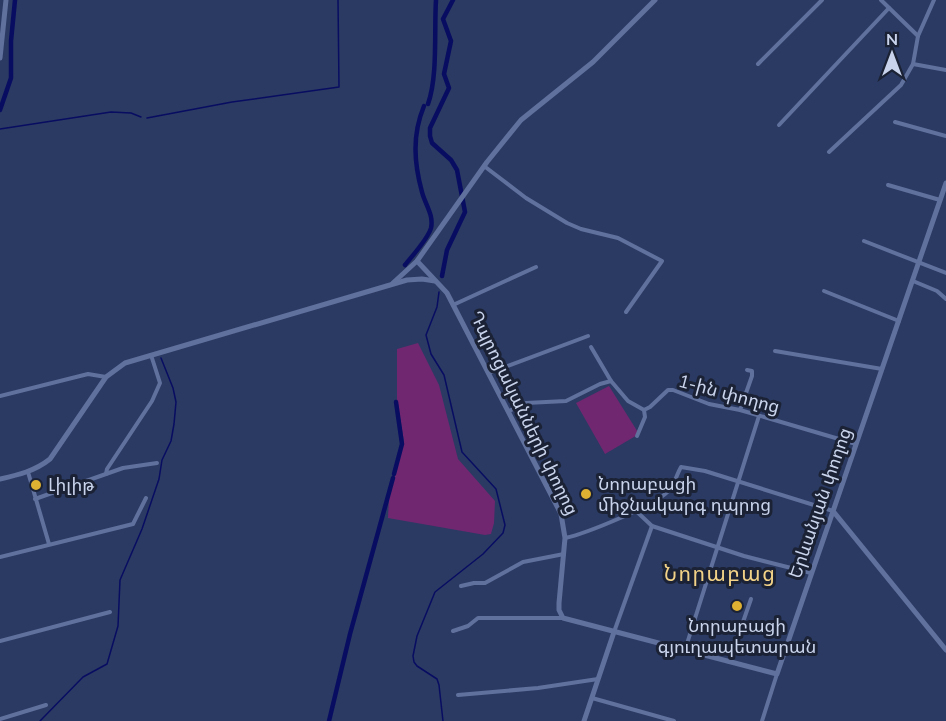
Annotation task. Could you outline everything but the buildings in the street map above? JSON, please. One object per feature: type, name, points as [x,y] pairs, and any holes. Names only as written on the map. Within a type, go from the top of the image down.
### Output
[{"type":"main road","points":[[0,58],[6,0]]},
{"type":"main road","points":[[391,284],[417,261],[484,166],[521,120],[594,62],[655,0]]},
{"type":"main road","name":"Երևանյան փողոց","points":[[777,675],[946,183]]},
{"type":"main road","name":"Դպրոցականների փողոց","points":[[417,261],[447,293],[561,514],[565,538],[559,603],[563,618]]},
{"type":"main road","points":[[0,479],[28,472],[50,459],[106,377],[125,363],[391,284],[422,279],[437,281]]},
{"type":"main road","points":[[833,511],[946,650]]},
{"type":"main road","points":[[563,618],[777,675]]},
{"type":"main road","points":[[584,721],[614,632]]},
{"type":"street","points":[[758,64],[822,0]]},
{"type":"street","points":[[881,0],[918,36]]},
{"type":"street","points":[[829,152],[901,85],[913,64],[918,36],[934,0]]},
{"type":"street","points":[[778,125],[889,8]]},
{"type":"street","points":[[913,64],[946,70]]},
{"type":"street","points":[[895,122],[946,136]]},
{"type":"street","points":[[484,166],[526,198],[567,224],[618,238],[662,261],[626,312]]},
{"type":"street","points":[[888,185],[940,200]]},
{"type":"street","points":[[864,241],[946,273]]},
{"type":"street","points":[[453,305],[536,267]]},
{"type":"street","points":[[913,281],[937,291],[946,299]]},
{"type":"street","points":[[824,291],[899,321]]},
{"type":"street","points":[[489,373],[588,336]]},
{"type":"street","points":[[591,346],[611,381],[628,401],[644,410],[645,417],[638,436]]},
{"type":"street","points":[[775,351],[882,369]]},
{"type":"street","points":[[106,474],[160,383],[151,355]]},
{"type":"street","points":[[740,410],[752,376],[752,371],[747,370]]},
{"type":"street","points":[[0,396],[88,374],[106,377]]},
{"type":"street","points":[[509,411],[526,403],[566,401],[593,387],[611,381]]},
{"type":"street","name":"1-ին փողոց","points":[[644,410],[669,390],[709,404],[740,410],[856,444]]},
{"type":"street","points":[[684,650],[759,416]]},
{"type":"street","points":[[35,499],[123,468],[157,463]]},
{"type":"street","points":[[565,538],[609,523],[670,490],[681,467],[705,471],[737,483],[833,511]]},
{"type":"street","points":[[28,472],[49,544]]},
{"type":"street","points":[[0,557],[134,524],[146,498]]},
{"type":"street","points":[[635,510],[652,526],[716,548],[812,573]]},
{"type":"street","points":[[614,632],[652,526]]},
{"type":"street","points":[[461,586],[485,583],[523,562],[564,554]]},
{"type":"street","points":[[729,662],[751,599]]},
{"type":"street","points":[[0,641],[110,612]]},
{"type":"street","points":[[453,631],[468,626],[478,618],[563,618]]},
{"type":"street","points":[[762,721],[777,675]]},
{"type":"street","points":[[458,695],[538,688],[598,679]]},
{"type":"street","points":[[592,698],[674,721]]},
{"type":"street","points":[[0,719],[46,705]]},
{"type":"shaded area","points":[[418,343],[439,385],[458,459],[495,501],[491,534],[485,535],[388,518],[389,497],[404,442],[397,399],[397,349]]},
{"type":"shaded area","points":[[609,386],[639,434],[605,454],[576,403]]},
{"type":"waterway","points":[[0,110],[11,78],[11,41],[15,0]]},
{"type":"waterway","points":[[147,118],[232,102],[339,87],[338,0]]},
{"type":"waterway","points":[[428,104],[433,80],[436,0]]},
{"type":"waterway","points":[[442,276],[447,250],[465,212],[457,170],[451,160],[432,143],[430,136],[430,128],[449,88],[444,74],[451,41],[443,19],[453,0]]},
{"type":"waterway","points":[[405,265],[427,237],[432,223],[419,181],[416,160],[416,138],[424,106]]},
{"type":"waterway","points":[[0,129],[111,112],[131,113],[141,117]]},
{"type":"waterway","points":[[439,292],[437,307],[426,335],[431,354],[444,375],[462,452],[496,489],[505,525],[503,533],[483,554],[435,592],[417,636],[414,662],[437,679],[443,721]]},
{"type":"waterway","points":[[40,721],[83,677],[107,664],[118,626],[120,580],[142,529],[159,479],[162,460],[171,441],[176,402],[161,358]]},
{"type":"waterway","points":[[394,474],[402,444],[396,402]]},
{"type":"waterway","points":[[329,721],[350,634],[393,478]]},
{"type":"place","name":"Լիլիթ","points":[[36,485]]},
{"type":"place","name":"Նորաբացի միջնակարգ դպրոց","points":[[586,494]]},
{"type":"place","name":"Նորաբացի գյուղապետարան","points":[[737,606]]},
{"type":"district","name":"Նորաբաց","points":[[720,574]]}]
